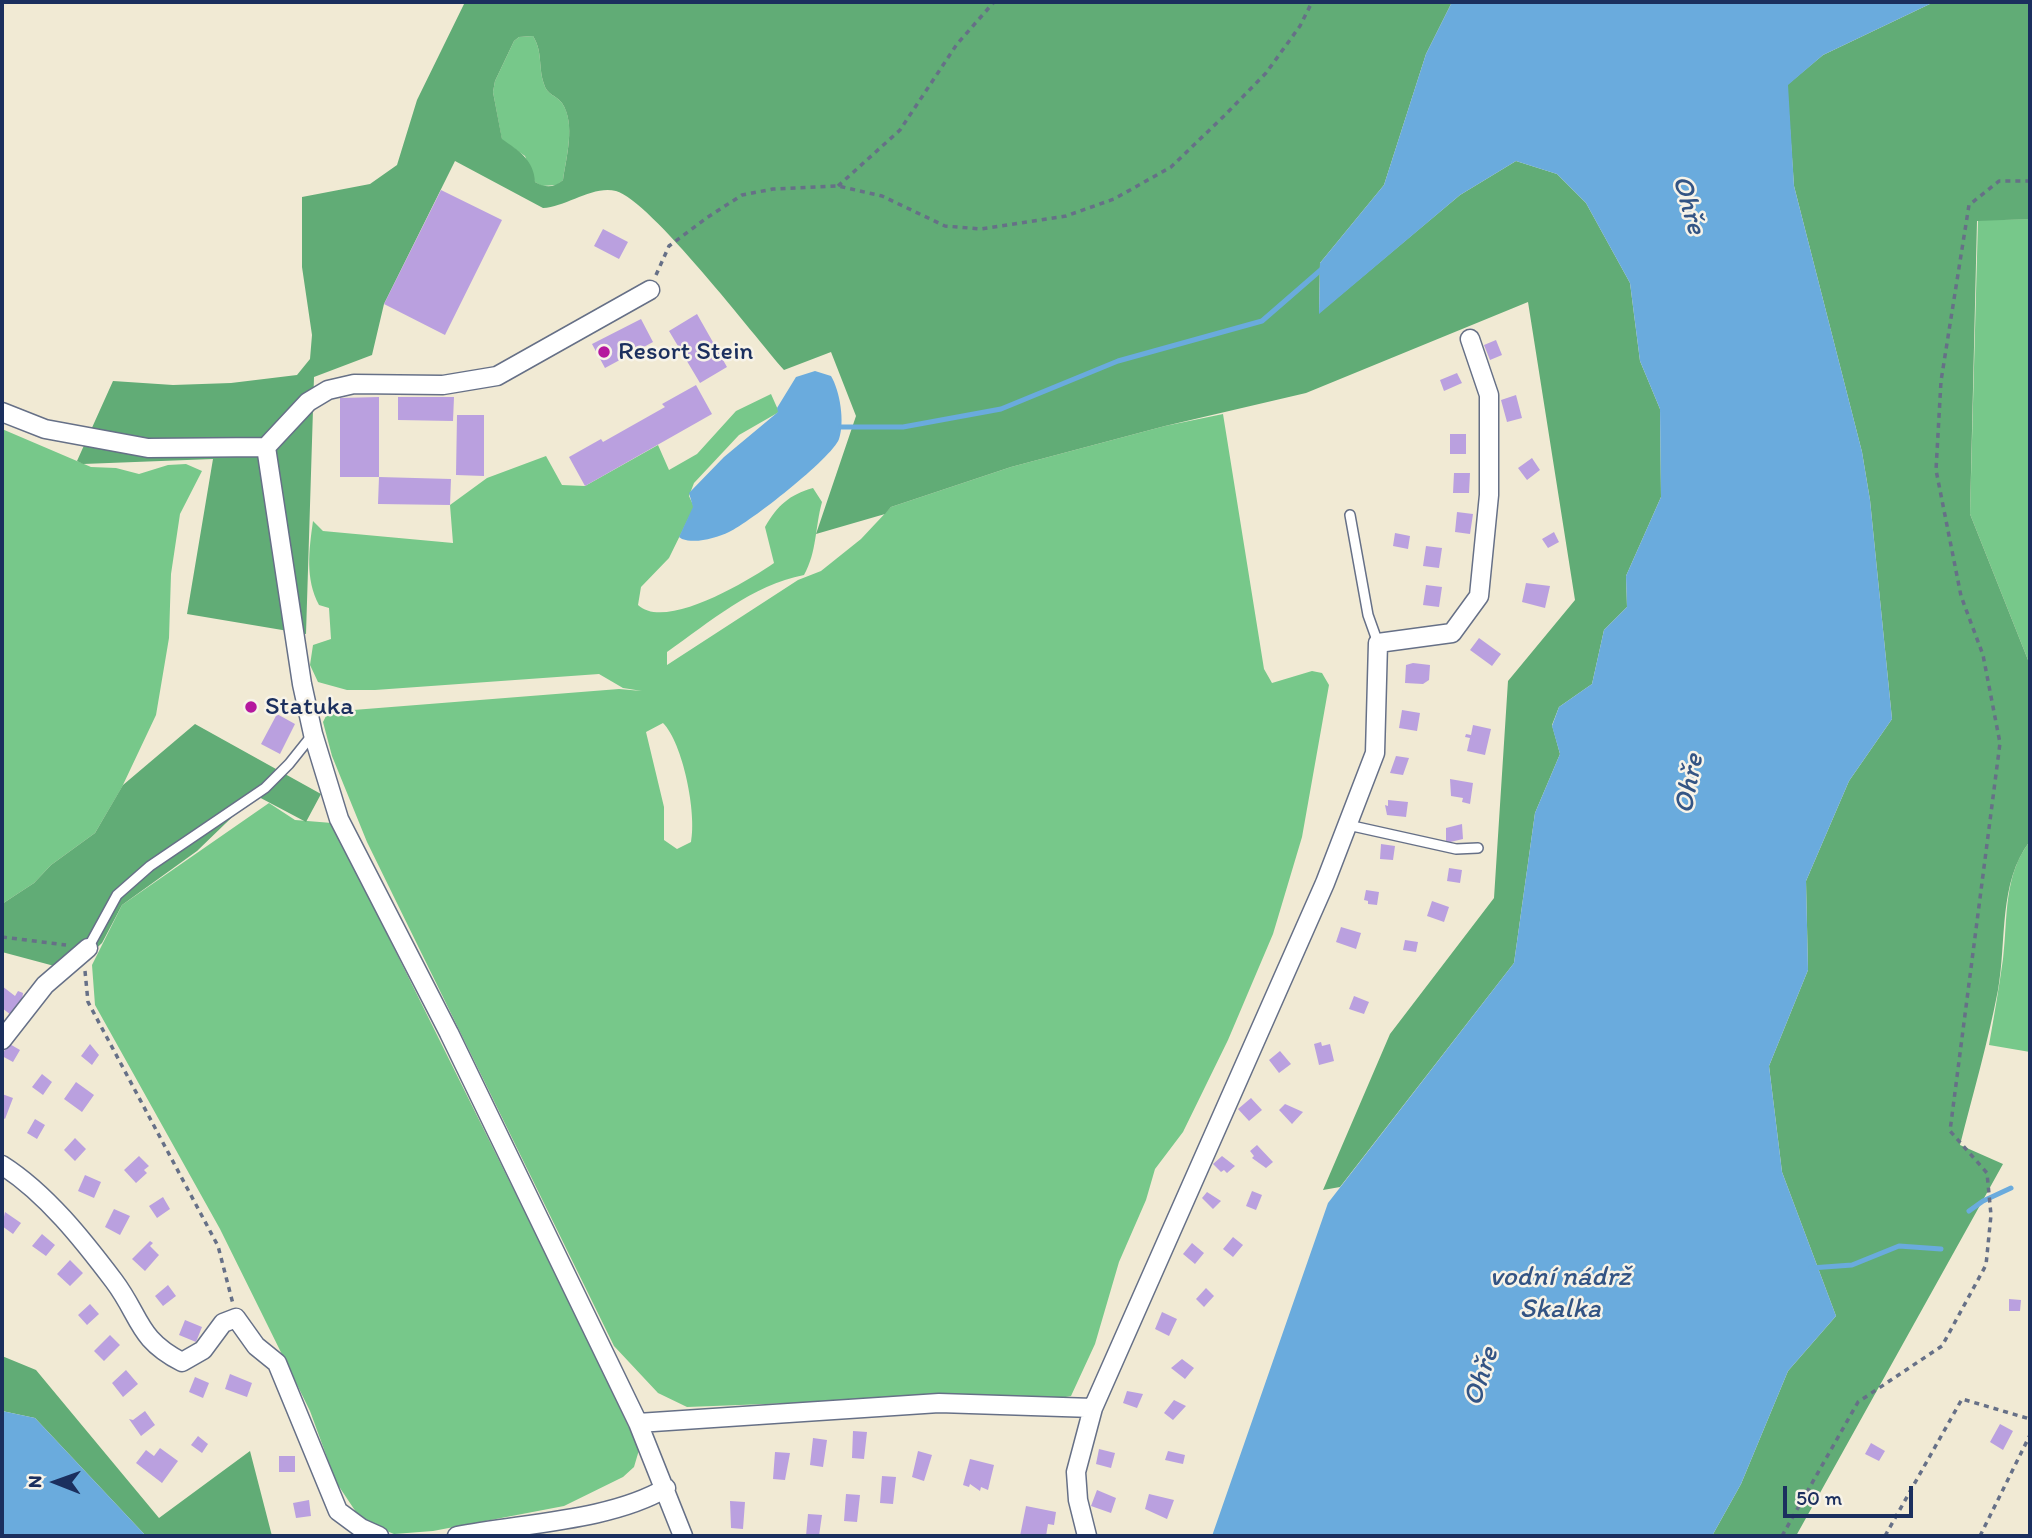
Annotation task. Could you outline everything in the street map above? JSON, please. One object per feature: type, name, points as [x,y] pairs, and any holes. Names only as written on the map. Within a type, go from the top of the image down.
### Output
[{"type":"street","points":[[2,412],[46,429],[148,448],[267,447],[308,402],[328,390],[354,384],[462,383],[496,376],[650,290]]},
{"type":"street","points":[[1087,1536],[1078,1500],[1076,1472],[1093,1408],[1315,907],[1376,753],[1378,643],[1452,633],[1479,596],[1489,495],[1489,394],[1470,339]]},
{"type":"street","points":[[267,447],[302,684],[313,734],[339,819],[449,1033],[638,1423],[683,1536]]},
{"type":"street","points":[[2,1040],[45,985],[88,948]]},
{"type":"street","points":[[2,1166],[17,1175],[69,1225],[116,1284],[145,1336],[160,1351],[182,1362],[203,1350],[223,1323],[236,1318],[256,1346],[277,1363],[338,1511],[379,1536]]},
{"type":"street","points":[[638,1423],[939,1404],[1093,1408]]},
{"type":"street","points":[[457,1536],[594,1514],[642,1502],[666,1488]]},
{"type":"lane","points":[[1350,515],[1368,615],[1378,643]]},
{"type":"lane","points":[[88,948],[117,895],[150,866],[265,788],[313,734]]},
{"type":"lane","points":[[1348,825],[1456,849],[1478,848]]},
{"type":"path","points":[[838,186],[900,130],[957,44],[994,2]]},
{"type":"path","points":[[650,290],[670,246],[741,195],[816,184],[838,186],[882,195],[945,226],[981,229],[1066,216],[1114,199],[1171,167],[1224,116],[1266,72],[1300,26],[1312,2]]},
{"type":"path","points":[[1782,1536],[1858,1402],[1942,1346],[1986,1265],[1990,1215],[1987,1173],[1950,1131],[2000,743],[1983,655],[1961,596],[1936,470],[1941,381],[1969,205],[1999,181],[2030,181]]},
{"type":"path","points":[[2,937],[88,948],[85,976],[88,1002],[218,1246],[236,1318]]},
{"type":"path","points":[[1885,1536],[1962,1399],[2030,1419]]},
{"type":"path","points":[[1980,1536],[2030,1435]]},
{"type":"green space","points":[[465,2],[1452,2],[1426,54],[1384,185],[1320,263],[1319,313],[1460,195],[1516,161],[1557,174],[1586,203],[1630,283],[1640,361],[1660,409],[1661,497],[1626,576],[1627,607],[1604,630],[1592,684],[1559,707],[1552,725],[1560,754],[1535,813],[1514,963],[1340,1187],[1323,1190],[1390,1034],[1494,898],[1508,681],[1575,600],[1528,302],[1306,393],[1165,426],[1011,467],[891,507],[885,514],[816,534],[856,416],[831,352],[784,370],[653,218],[632,200],[616,191],[589,193],[543,208],[455,161],[384,304],[372,355],[314,377],[306,634],[187,614],[213,459],[83,464],[77,461],[113,381],[173,385],[231,383],[297,375],[310,359],[312,335],[302,267],[302,197],[370,184],[397,165],[417,100]],"holes":[[[533,36],[545,88],[562,103],[569,131],[563,180],[549,186],[535,182],[529,162],[502,139],[493,92],[495,81],[514,41],[519,37]]]},
{"type":"green space","points":[[1934,2],[2030,2],[2030,219],[1977,221],[1970,514],[2030,665],[2030,841],[2020,857],[2008,893],[1998,990],[1960,1145],[2003,1164],[1796,1536],[1712,1536],[1741,1484],[1788,1371],[1836,1316],[1782,1172],[1769,1066],[1808,970],[1806,881],[1849,781],[1892,719],[1870,500],[1862,452],[1794,186],[1787,85],[1823,55]]},
{"type":"green space","points":[[533,36],[538,48],[545,88],[562,103],[568,120],[569,141],[563,180],[557,185],[542,186],[535,182],[525,156],[502,140],[493,92],[495,81],[514,41],[519,37]]},
{"type":"green space","points":[[2030,219],[2030,665],[1970,514],[1978,220]]},
{"type":"green space","points":[[771,394],[779,412],[739,435],[694,483],[689,496],[694,507],[669,558],[641,587],[638,605],[651,611],[667,612],[686,608],[727,591],[774,563],[765,527],[785,502],[813,488],[822,502],[811,557],[804,575],[785,580],[749,596],[667,652],[667,665],[798,580],[821,571],[861,539],[891,507],[1011,467],[1165,426],[1223,414],[1264,669],[1272,683],[1312,671],[1322,673],[1329,685],[1302,837],[1273,934],[1228,1040],[1183,1132],[1155,1169],[1146,1200],[1119,1262],[1095,1344],[1071,1396],[1039,1402],[950,1397],[687,1407],[658,1393],[614,1346],[367,842],[332,756],[323,722],[328,712],[619,689],[642,691],[623,688],[599,674],[375,690],[347,690],[318,682],[310,665],[313,645],[331,639],[329,608],[319,605],[310,575],[309,553],[313,521],[323,531],[453,543],[450,505],[487,478],[546,456],[562,485],[585,486],[658,445],[669,470],[697,454],[736,411]],"holes":[[[663,723],[677,746],[687,780],[692,814],[691,842],[677,849],[664,840],[664,807],[646,732]]]},
{"type":"green space","points":[[2,429],[91,467],[116,468],[139,474],[168,465],[186,464],[202,471],[180,514],[171,574],[169,638],[156,715],[122,787],[95,833],[51,865],[34,883],[2,904]]},
{"type":"green space","points":[[195,724],[321,794],[306,822],[255,795],[197,851],[122,905],[102,943],[73,971],[2,952],[2,904],[34,883],[51,865],[95,833],[123,785]]},
{"type":"green space","points":[[269,803],[295,820],[332,823],[600,1364],[639,1450],[634,1467],[623,1477],[564,1506],[433,1531],[394,1534],[362,1521],[336,1482],[310,1411],[220,1229],[95,1005],[92,965],[122,905]]},
{"type":"green space","points":[[2030,841],[2030,1052],[1989,1045],[2003,959],[2011,883],[2021,854]]},
{"type":"green space","points":[[2,1356],[36,1370],[159,1518],[250,1451],[272,1536],[146,1536],[35,1418],[2,1411]]},
{"type":"water","name":"vodní nádrž Skalka","points":[[1452,2],[1934,2],[1823,55],[1788,85],[1794,186],[1862,452],[1870,500],[1892,719],[1849,781],[1806,881],[1808,970],[1769,1066],[1782,1172],[1836,1316],[1788,1371],[1741,1484],[1712,1536],[1212,1536],[1328,1203],[1514,963],[1535,813],[1560,754],[1552,726],[1559,707],[1592,684],[1604,630],[1627,607],[1626,576],[1661,497],[1660,409],[1640,361],[1630,283],[1586,203],[1557,174],[1516,161],[1460,195],[1319,314],[1320,263],[1384,185],[1426,54]]},
{"type":"water","points":[[815,371],[831,376],[839,398],[841,432],[833,448],[771,504],[739,526],[706,540],[693,541],[679,537],[693,507],[689,493],[724,457],[778,412],[777,408],[796,377]]},
{"type":"water","points":[[2,1411],[35,1418],[146,1536],[2,1536]]},
{"type":"building","points":[[441,190],[502,220],[445,335],[384,304]]},
{"type":"building","points":[[603,229],[628,242],[619,259],[594,246]]},
{"type":"building","points":[[697,314],[727,367],[700,383],[669,331]]},
{"type":"building","points":[[641,319],[653,342],[605,368],[592,344]]},
{"type":"building","points":[[1496,340],[1502,355],[1490,360],[1484,345]]},
{"type":"building","points":[[1457,373],[1462,383],[1444,391],[1440,380]]},
{"type":"building","points":[[696,385],[712,414],[585,486],[569,457],[601,439],[603,442],[665,407],[662,404]]},
{"type":"building","points":[[1516,395],[1522,418],[1507,422],[1501,400]]},
{"type":"building","points":[[379,397],[379,477],[340,477],[340,398]]},
{"type":"building","points":[[398,397],[454,397],[453,421],[398,420]]},
{"type":"building","points":[[457,415],[484,415],[484,476],[456,475]]},
{"type":"building","points":[[1450,434],[1466,434],[1466,454],[1450,454]]},
{"type":"building","points":[[1532,458],[1540,470],[1527,480],[1518,468]]},
{"type":"building","points":[[1454,473],[1470,473],[1469,493],[1453,493]]},
{"type":"building","points":[[379,477],[451,479],[450,505],[378,504]]},
{"type":"building","points":[[1457,512],[1473,514],[1470,534],[1455,532]]},
{"type":"building","points":[[1554,532],[1559,542],[1548,548],[1542,539]]},
{"type":"building","points":[[1395,533],[1410,536],[1408,549],[1393,546]]},
{"type":"building","points":[[1426,546],[1442,548],[1439,568],[1423,566]]},
{"type":"building","points":[[1526,583],[1550,586],[1545,608],[1522,602]]},
{"type":"building","points":[[1426,585],[1442,587],[1439,607],[1423,605]]},
{"type":"building","points":[[1479,638],[1501,654],[1492,666],[1470,650]]},
{"type":"building","points":[[1406,665],[1430,665],[1429,680],[1423,684],[1405,683]]},
{"type":"building","points":[[1402,710],[1420,713],[1417,731],[1399,728]]},
{"type":"building","points":[[277,714],[295,724],[280,754],[261,744]]},
{"type":"building","points":[[1473,725],[1491,729],[1485,755],[1467,751],[1470,738],[1465,737],[1466,734],[1471,735]]},
{"type":"building","points":[[1396,756],[1409,758],[1403,775],[1390,773]]},
{"type":"building","points":[[1450,779],[1473,783],[1470,804],[1462,802],[1463,798],[1451,796]]},
{"type":"building","points":[[1388,800],[1408,802],[1406,817],[1387,815],[1385,805],[1388,806]]},
{"type":"building","points":[[1462,824],[1463,839],[1446,843],[1446,828]]},
{"type":"building","points":[[1381,844],[1395,846],[1393,860],[1380,859]]},
{"type":"building","points":[[1449,868],[1462,870],[1460,883],[1447,881]]},
{"type":"building","points":[[1366,890],[1379,892],[1377,905],[1368,904],[1368,901],[1364,900]]},
{"type":"building","points":[[1432,901],[1449,907],[1444,922],[1427,916]]},
{"type":"building","points":[[1341,927],[1361,933],[1356,949],[1336,942]]},
{"type":"building","points":[[1405,940],[1418,942],[1416,952],[1403,950]]},
{"type":"building","points":[[2,986],[15,996],[18,991],[23,993],[22,1001],[11,1015],[2,1008]]},
{"type":"building","points":[[1354,996],[1369,1002],[1364,1014],[1349,1009]]},
{"type":"building","points":[[1321,1042],[1322,1046],[1330,1044],[1334,1061],[1319,1065],[1314,1044]]},
{"type":"building","points":[[8,1043],[20,1050],[13,1062],[2,1056]]},
{"type":"building","points":[[90,1044],[99,1055],[92,1065],[81,1056]]},
{"type":"building","points":[[1280,1051],[1291,1064],[1279,1073],[1269,1060]]},
{"type":"building","points":[[42,1074],[52,1082],[43,1095],[32,1087]]},
{"type":"building","points":[[76,1082],[94,1095],[82,1112],[64,1099]]},
{"type":"building","points":[[2,1094],[13,1098],[5,1119],[2,1117]]},
{"type":"building","points":[[1251,1098],[1262,1110],[1249,1121],[1238,1109]]},
{"type":"building","points":[[1285,1104],[1303,1112],[1292,1124],[1279,1110]]},
{"type":"building","points":[[35,1119],[45,1125],[37,1139],[27,1133]]},
{"type":"building","points":[[75,1138],[86,1149],[75,1161],[64,1150]]},
{"type":"building","points":[[1257,1145],[1273,1162],[1266,1168],[1252,1158],[1254,1156],[1250,1151]]},
{"type":"building","points":[[139,1156],[149,1166],[144,1170],[147,1173],[136,1183],[124,1170]]},
{"type":"building","points":[[1222,1156],[1235,1166],[1227,1173],[1224,1170],[1221,1172],[1213,1164]]},
{"type":"building","points":[[85,1175],[101,1182],[94,1198],[78,1191]]},
{"type":"building","points":[[1252,1191],[1262,1195],[1256,1210],[1246,1206]]},
{"type":"building","points":[[1207,1192],[1221,1201],[1213,1209],[1202,1198]]},
{"type":"building","points":[[163,1197],[170,1209],[157,1218],[149,1206]]},
{"type":"building","points":[[114,1209],[130,1216],[120,1235],[105,1227]]},
{"type":"building","points":[[5,1212],[21,1223],[13,1234],[2,1226]]},
{"type":"building","points":[[42,1234],[55,1245],[46,1256],[32,1246]]},
{"type":"building","points":[[1233,1237],[1243,1245],[1233,1257],[1223,1249]]},
{"type":"building","points":[[150,1241],[153,1243],[150,1246],[159,1255],[145,1271],[132,1259]]},
{"type":"building","points":[[1192,1243],[1204,1253],[1195,1264],[1183,1254]]},
{"type":"building","points":[[70,1260],[83,1273],[70,1286],[57,1274]]},
{"type":"building","points":[[168,1285],[176,1296],[163,1306],[155,1296]]},
{"type":"building","points":[[1206,1288],[1214,1296],[1204,1307],[1196,1299]]},
{"type":"building","points":[[2009,1299],[2021,1300],[2020,1311],[2009,1311]]},
{"type":"building","points":[[90,1304],[99,1314],[87,1325],[78,1315]]},
{"type":"building","points":[[1162,1312],[1177,1319],[1169,1336],[1155,1329]]},
{"type":"building","points":[[185,1320],[202,1327],[196,1342],[179,1335]]},
{"type":"building","points":[[110,1335],[120,1345],[104,1361],[94,1351]]},
{"type":"building","points":[[1182,1359],[1194,1368],[1185,1379],[1171,1368]]},
{"type":"building","points":[[126,1370],[138,1384],[123,1397],[112,1383]]},
{"type":"building","points":[[230,1374],[252,1383],[247,1397],[225,1389]]},
{"type":"building","points":[[195,1377],[209,1383],[203,1398],[189,1392]]},
{"type":"building","points":[[1127,1391],[1143,1394],[1137,1408],[1123,1403]]},
{"type":"building","points":[[1174,1400],[1186,1406],[1173,1420],[1164,1413]]},
{"type":"building","points":[[145,1411],[155,1425],[141,1436],[129,1419],[133,1420]]},
{"type":"building","points":[[2000,1424],[2013,1431],[2003,1450],[1990,1442]]},
{"type":"building","points":[[853,1431],[867,1432],[864,1459],[852,1458]]},
{"type":"building","points":[[198,1436],[208,1444],[202,1453],[191,1445]]},
{"type":"building","points":[[813,1438],[827,1440],[823,1467],[810,1465]]},
{"type":"building","points":[[1871,1443],[1885,1451],[1879,1461],[1865,1454]]},
{"type":"building","points":[[160,1448],[178,1461],[162,1483],[136,1463],[146,1450],[154,1456]]},
{"type":"building","points":[[1099,1449],[1115,1453],[1111,1468],[1096,1464]]},
{"type":"building","points":[[918,1451],[932,1455],[924,1481],[912,1477]]},
{"type":"building","points":[[1168,1451],[1185,1455],[1183,1464],[1165,1460]]},
{"type":"building","points":[[775,1452],[790,1453],[785,1480],[773,1479]]},
{"type":"building","points":[[279,1456],[295,1456],[295,1472],[279,1472]]},
{"type":"building","points":[[970,1459],[994,1465],[988,1490],[981,1487],[980,1491],[970,1484],[969,1487],[963,1485]]},
{"type":"building","points":[[882,1476],[896,1477],[893,1504],[880,1503]]},
{"type":"building","points":[[1097,1490],[1116,1498],[1111,1513],[1091,1506]]},
{"type":"building","points":[[846,1494],[860,1495],[857,1522],[844,1521]]},
{"type":"building","points":[[1149,1494],[1174,1500],[1167,1519],[1145,1509]]},
{"type":"building","points":[[309,1500],[311,1516],[296,1518],[293,1503]]},
{"type":"building","points":[[730,1501],[745,1502],[743,1529],[731,1528]]},
{"type":"building","points":[[1026,1506],[1056,1512],[1054,1525],[1048,1524],[1046,1536],[1020,1536]]},
{"type":"building","points":[[808,1514],[822,1515],[819,1536],[806,1536]]},
{"type":"waterway","points":[[841,427],[903,427],[1001,409],[1118,361],[1262,321],[1323,268]]},
{"type":"waterway","points":[[1969,1211],[2011,1188]]},
{"type":"waterway","points":[[1811,1268],[1852,1265],[1899,1246],[1941,1249]]},
{"type":"place","name":"Resort Stein","points":[[604,352]]},
{"type":"place","name":"Statuka","points":[[251,707]]},
{"type":"water label","name":"Ohře","points":[[1688,205]]},
{"type":"water label","name":"Ohře","points":[[1690,784]]},
{"type":"water label","name":"Ohře","points":[[1482,1377]]}]
